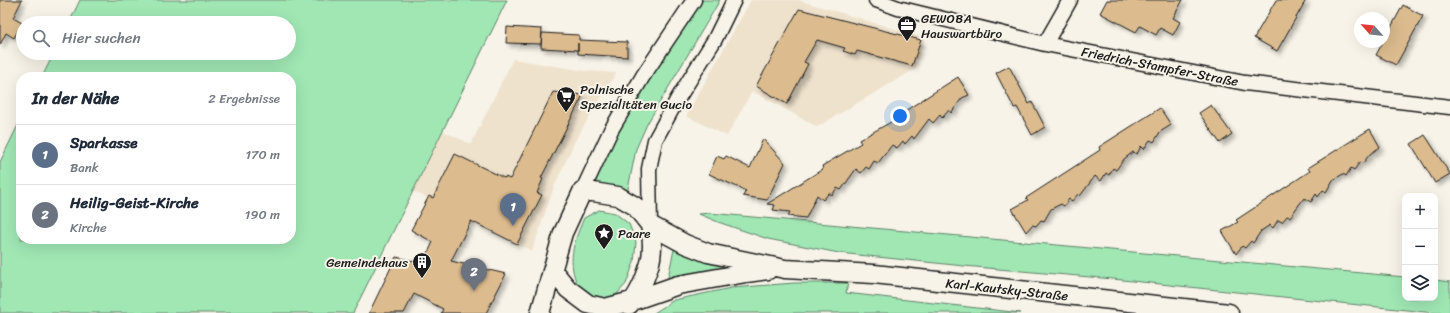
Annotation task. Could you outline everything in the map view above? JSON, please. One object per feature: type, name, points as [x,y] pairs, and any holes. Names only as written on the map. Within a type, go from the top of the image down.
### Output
[{"type":"street","points":[[540,313],[563,233],[610,130],[647,70],[694,0]]},
{"type":"street","points":[[626,307],[642,284],[650,262],[649,169],[655,140],[677,100],[715,39],[734,0]]},
{"type":"street","name":"Friedrich-Stampfer-Straße","points":[[876,0],[905,10],[1045,44],[1245,83],[1450,107]]},
{"type":"street","points":[[1045,44],[1070,0]]},
{"type":"street","name":"Karl-Kautsky-Straße","points":[[582,192],[593,192],[618,196],[635,206],[650,225],[685,244],[708,253],[785,269],[874,274],[1229,313]]},
{"type":"street","name":"Karl-Kautsky-Straße","points":[[553,271],[568,289],[588,304],[605,308],[626,307],[678,285],[746,273],[785,269]]},
{"type":"shaded area","points":[[751,0],[798,0],[925,38],[915,69],[817,127],[752,91],[727,136],[686,116]]},
{"type":"shaded area","points":[[513,59],[585,71],[616,73],[576,139],[554,187],[532,251],[413,191],[443,131],[471,144]]},
{"type":"green space","points":[[80,0],[507,0],[353,313],[0,313],[0,162],[16,129],[16,244],[296,244],[296,72],[44,72],[50,60],[296,60],[296,16],[72,16]]},
{"type":"green space","points":[[703,0],[720,0],[647,124],[636,149],[627,194],[594,186],[607,149],[649,78]]},
{"type":"green space","points":[[599,210],[615,213],[629,224],[636,242],[634,262],[626,284],[615,296],[602,301],[590,296],[581,289],[573,273],[572,264],[575,241],[584,218]]},
{"type":"green space","points":[[709,213],[1402,277],[1402,301],[1438,301],[1438,280],[1450,282],[1450,313],[1435,313],[1113,279],[839,253],[768,239],[699,214]]},
{"type":"green space","points":[[675,245],[742,265],[667,282]]},
{"type":"green space","points":[[794,283],[848,283],[846,293],[1021,313],[654,313],[674,300],[731,288]]},
{"type":"building","points":[[0,0],[22,0],[13,18],[16,20],[16,34],[14,38],[6,33],[0,45]]},
{"type":"building","points":[[1107,0],[1183,0],[1173,18],[1180,22],[1173,35],[1160,28],[1156,35],[1140,26],[1136,32],[1100,13]]},
{"type":"building","points":[[1276,0],[1306,0],[1277,51],[1254,38]]},
{"type":"building","points":[[1403,5],[1423,16],[1396,65],[1376,55],[1380,48],[1390,48],[1390,29]]},
{"type":"building","points":[[799,9],[921,40],[912,66],[857,51],[855,55],[843,51],[845,48],[817,40],[804,62],[808,64],[787,104],[756,86]]},
{"type":"building","points":[[507,27],[542,29],[541,44],[506,43]]},
{"type":"building","points":[[542,33],[579,35],[579,40],[627,42],[627,57],[578,54],[578,50],[541,48]]},
{"type":"building","points":[[1009,66],[1029,104],[1032,102],[1045,127],[1032,135],[1017,107],[1014,108],[996,73]]},
{"type":"building","points":[[958,77],[969,95],[962,98],[951,113],[949,110],[942,118],[940,115],[933,123],[929,119],[914,139],[912,136],[905,144],[903,141],[897,148],[892,145],[878,163],[874,161],[869,169],[866,167],[861,173],[856,169],[841,190],[837,188],[832,195],[829,193],[823,200],[817,195],[806,218],[788,216],[790,212],[773,210],[775,205],[767,204],[823,169],[822,166],[861,143],[859,140],[898,118],[897,116]]},
{"type":"building","points":[[553,92],[583,95],[541,178],[543,179],[537,193],[542,195],[517,244],[471,221],[451,261],[506,274],[486,313],[441,313],[443,309],[414,294],[404,313],[369,313],[396,257],[423,263],[433,242],[411,230],[429,196],[433,198],[455,154],[504,178],[510,179]]},
{"type":"building","points":[[1211,105],[1232,134],[1220,143],[1199,113]]},
{"type":"building","points":[[1160,108],[1171,125],[1160,132],[1154,142],[1150,140],[1144,149],[1141,146],[1137,154],[1133,152],[1124,159],[1116,170],[1113,168],[1109,175],[1106,173],[1101,181],[1095,176],[1080,196],[1078,194],[1072,201],[1069,199],[1064,206],[1061,204],[1051,209],[1044,221],[1041,220],[1036,226],[1032,225],[1026,232],[1012,209],[1028,200],[1026,198],[1100,150],[1099,147]]},
{"type":"building","points":[[1370,129],[1380,147],[1370,154],[1363,163],[1360,162],[1354,170],[1351,168],[1346,176],[1343,174],[1333,180],[1326,192],[1323,190],[1318,197],[1316,194],[1311,202],[1304,198],[1290,217],[1287,216],[1282,222],[1278,220],[1273,228],[1270,225],[1261,231],[1253,243],[1251,241],[1245,248],[1242,246],[1236,254],[1222,231],[1238,222],[1236,220],[1310,171],[1308,168]]},
{"type":"building","points":[[1425,135],[1450,174],[1435,183],[1411,144]]},
{"type":"building","points":[[763,139],[785,163],[767,200],[743,196],[746,191],[709,174],[717,156],[724,159],[726,156],[750,168]]},
{"type":"place","name":"GEWOBA Hauswartbüro","points":[[907,42]]},
{"type":"place","name":"Polnische Spezialitäten Gucio","points":[[566,113]]},
{"type":"place","name":"Sparkasse","points":[[513,226]]},
{"type":"place","name":"Paare","points":[[604,250]]},
{"type":"place","name":"Gemeindehaus","points":[[422,279]]},
{"type":"place","name":"Heilig-Geist-Kirche","points":[[474,291]]}]
